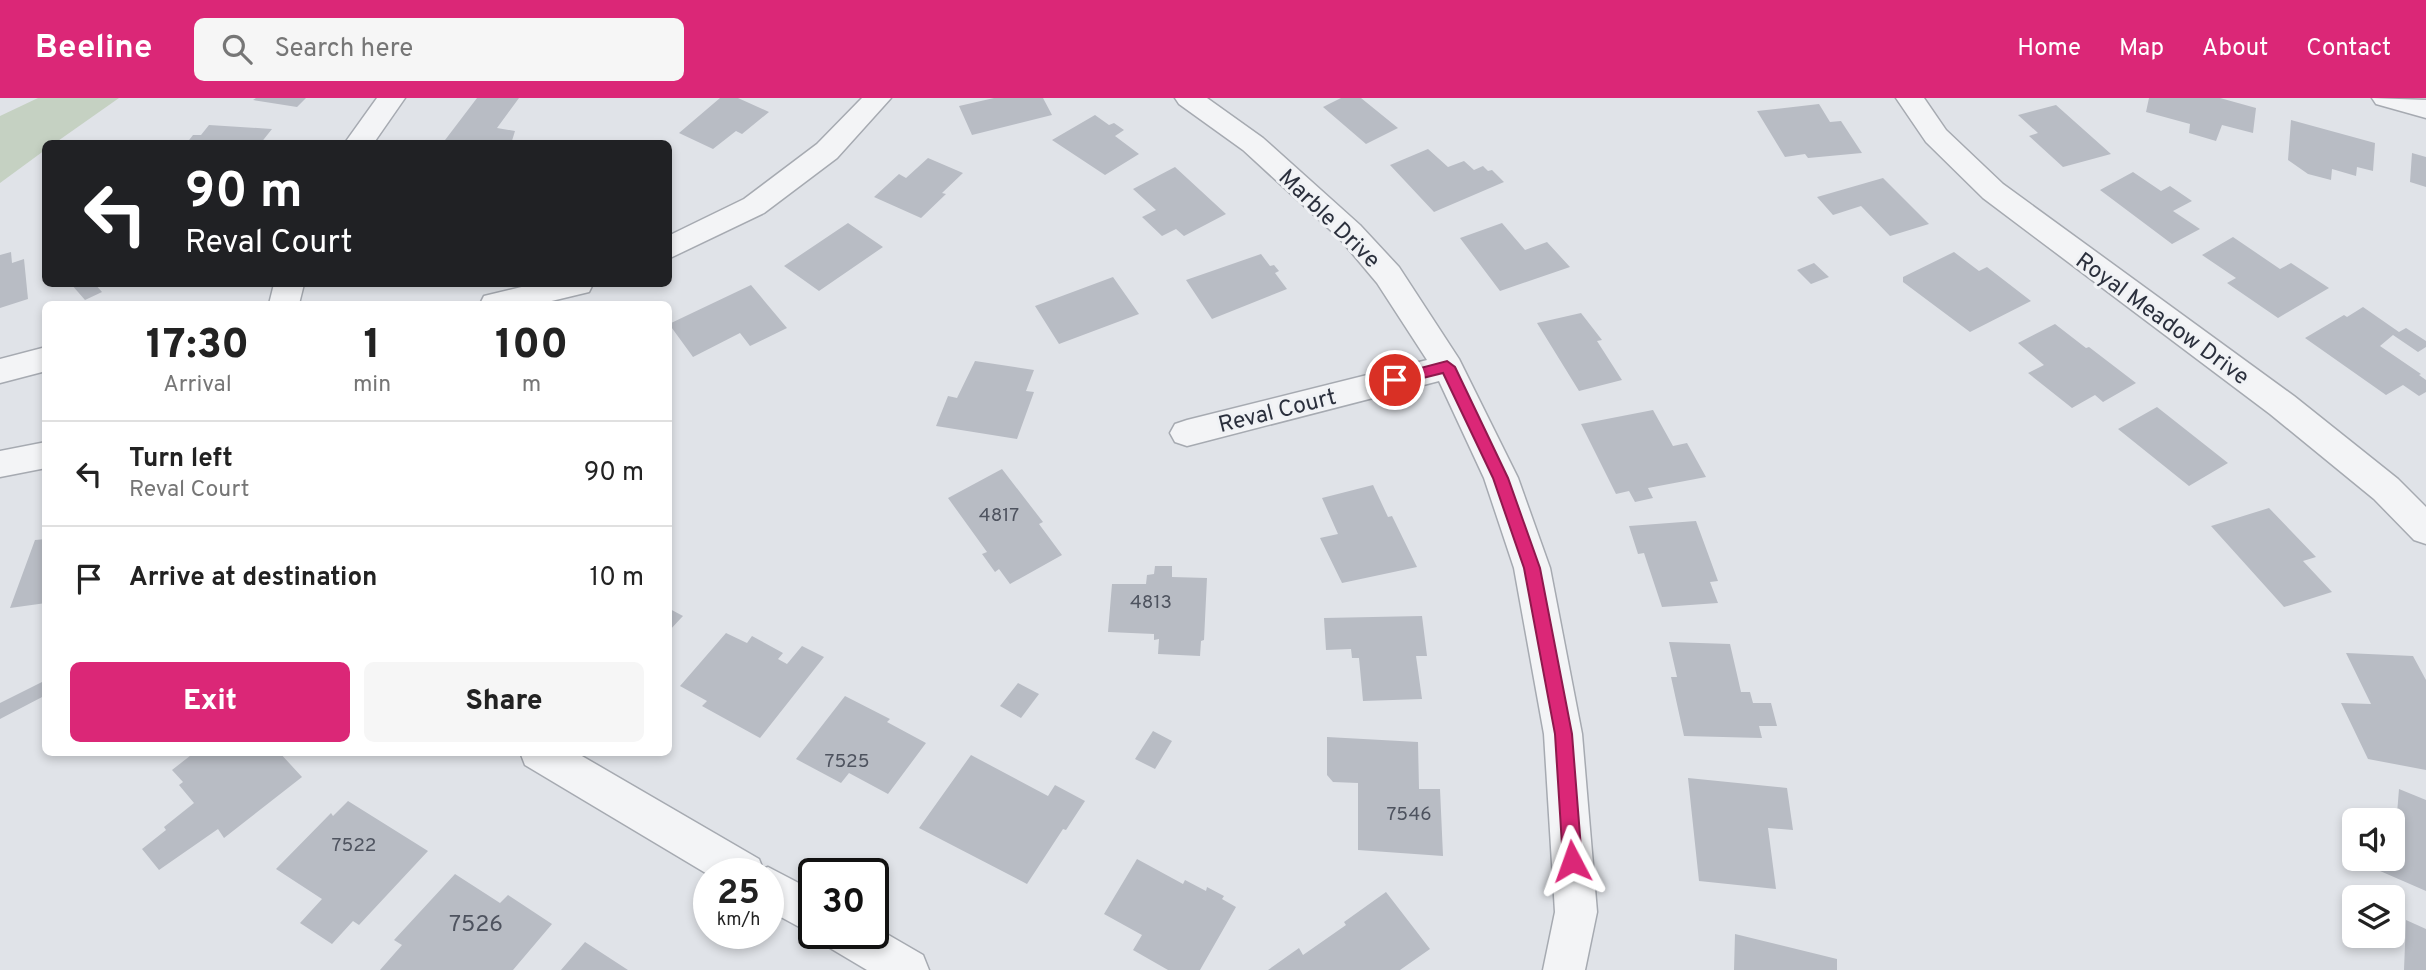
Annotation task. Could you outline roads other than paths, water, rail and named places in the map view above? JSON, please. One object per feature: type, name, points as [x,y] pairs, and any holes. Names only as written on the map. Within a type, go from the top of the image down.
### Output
[{"type":"street","points":[[361,140],[391,98]]},
{"type":"street","points":[[672,247],[754,206],[827,151],[877,98]]},
{"type":"street","name":"Marble Drive","points":[[1189,98],[1253,144],[1350,232],[1388,275],[1447,367],[1501,478],[1532,568],[1563,734],[1576,912],[1564,970]]},
{"type":"street","name":"Royal Meadow Drive","points":[[1910,98],[1936,136],[1993,191],[2281,405],[2386,489],[2426,530]]},
{"type":"street","points":[[2386,98],[2426,109]]},
{"type":"street","points":[[507,301],[566,287]]},
{"type":"street","points":[[0,371],[42,360]]},
{"type":"street","name":"Reval Court","points":[[1187,433],[1447,367]]},
{"type":"street","points":[[0,464],[42,456]]},
{"type":"street","points":[[546,756],[719,858]]},
{"type":"street","points":[[872,949],[908,970]]}]
